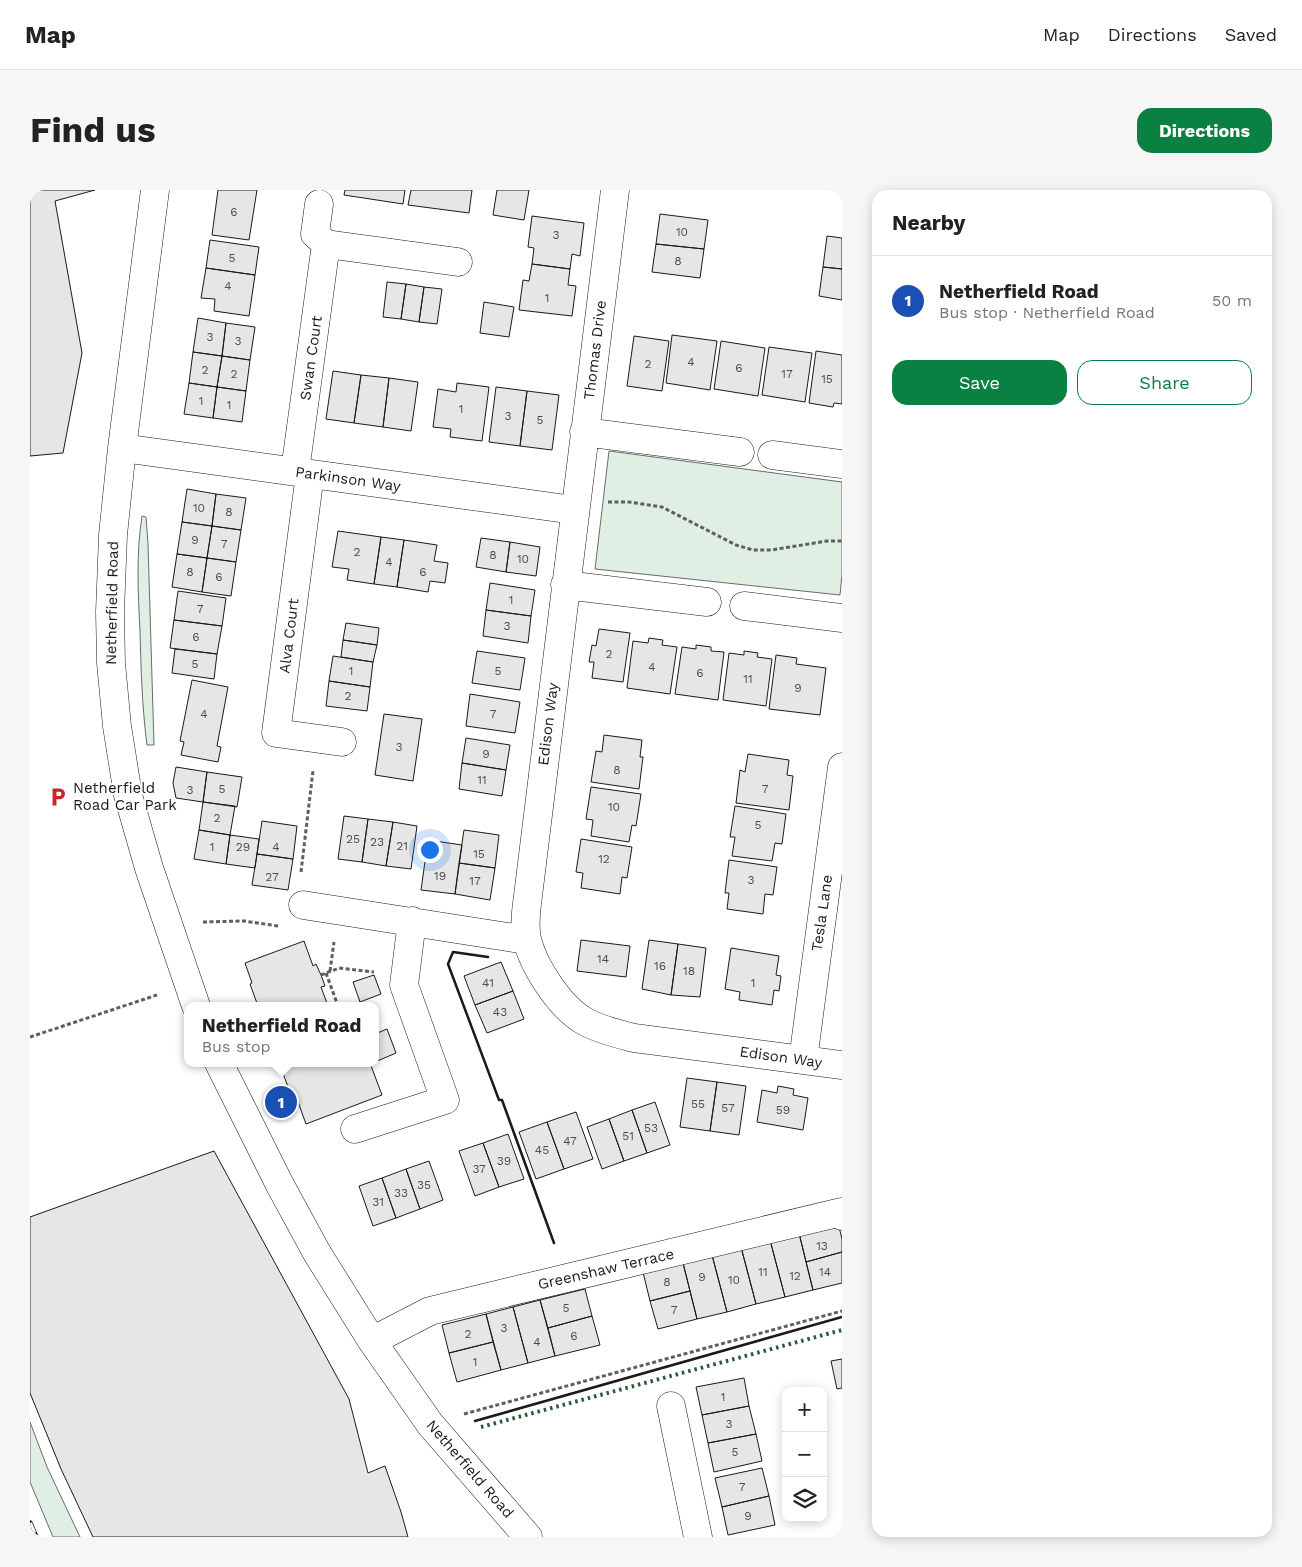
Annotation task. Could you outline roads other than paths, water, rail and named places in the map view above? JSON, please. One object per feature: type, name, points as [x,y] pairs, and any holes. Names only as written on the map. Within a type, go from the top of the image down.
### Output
[{"type":"street","name":"Netherfield Road","points":[[156,190],[122,448],[113,536],[110,663],[117,726],[128,795],[148,868],[193,995]]},
{"type":"street","name":"Thomas Drive","points":[[575,505],[615,190]]},
{"type":"street","points":[[319,204],[315,234],[326,244],[458,262]]},
{"type":"street","name":"Swan Court","points":[[302,472],[326,244]]},
{"type":"street","points":[[584,432],[740,452]]},
{"type":"street","name":"Parkinson Way","points":[[122,448],[575,505]]},
{"type":"street","points":[[772,455],[842,464]]},
{"type":"street","name":"Alva Court","points":[[302,472],[276,733],[329,740]]},
{"type":"street","name":"Edison Way","points":[[575,505],[528,896],[527,940],[549,986],[564,1005],[585,1022],[609,1032],[634,1038],[842,1065]]},
{"type":"street","points":[[565,584],[707,602]]},
{"type":"street","points":[[744,606],[842,618]]},
{"type":"street","name":"Tesla Lane","points":[[803,1060],[842,767]]},
{"type":"street","points":[[302,892],[412,921],[527,940]]},
{"type":"street","points":[[354,1129],[444,1100],[404,985],[412,921]]},
{"type":"street","name":"Netherfield Road","points":[[221,1067],[280,1185],[317,1253],[372,1341],[430,1424],[528,1537]]},
{"type":"street","name":"Greenshaw Terrace","points":[[372,1341],[430,1311],[841,1212],[842,1216]]},
{"type":"street","points":[[671,1406],[696,1524]]},
{"type":"railway","points":[[30,1523],[36,1537]]},
{"type":"place","name":"Netherfield Road Car Park","points":[[58,797]]},
{"type":"place","name":"Netherfield Road","points":[[281,1102]]}]
